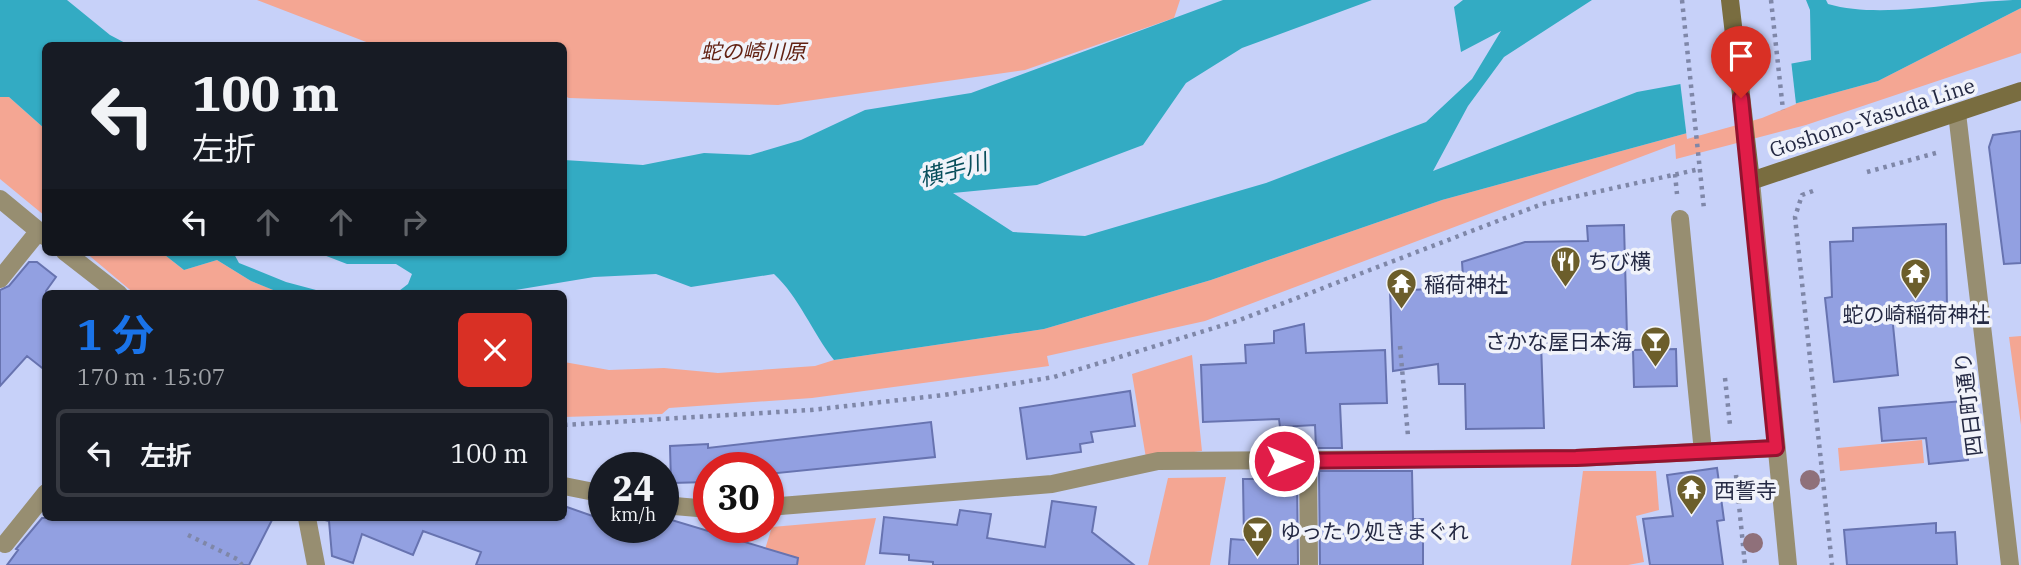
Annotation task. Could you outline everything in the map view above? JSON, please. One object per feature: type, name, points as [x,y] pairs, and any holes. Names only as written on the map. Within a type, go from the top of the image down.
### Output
[{"type":"main road","name":"Goshono-Yasuda Line","points":[[1730,0],[1751,181],[2021,92]]},
{"type":"street","name":"四日町通り","points":[[1957,113],[2010,565]]},
{"type":"street","points":[[1751,181],[1788,565]]},
{"type":"street","points":[[0,199],[42,234],[0,279]]},
{"type":"street","points":[[1680,219],[1703,452]]},
{"type":"street","points":[[70,256],[114,290]]},
{"type":"street","points":[[784,507],[1052,484],[1158,461],[1410,460],[1776,448]]},
{"type":"street","points":[[1308,461],[1309,565]]},
{"type":"street","points":[[567,487],[588,491]]},
{"type":"street","points":[[5,544],[42,498]]},
{"type":"street","points":[[308,521],[316,565]]},
{"type":"path","points":[[1682,0],[1697,143]]},
{"type":"path","points":[[1771,0],[1783,110]]},
{"type":"path","points":[[1857,175],[1960,146]]},
{"type":"path","points":[[567,425],[811,410],[944,395],[1054,377],[1237,321],[1542,204],[1700,169]]},
{"type":"path","points":[[1821,187],[1802,195],[1795,217],[1832,565]]},
{"type":"path","points":[[1401,346],[1410,460]]},
{"type":"path","points":[[188,535],[237,559],[242,565]]},
{"type":"green space","name":"蛇の崎川原","points":[[257,0],[1180,0],[1174,18],[1025,70],[778,105],[569,98],[567,42],[366,42]]},
{"type":"green space","points":[[2021,8],[2021,53],[1806,125],[1676,159],[1675,144],[1205,321],[1047,356],[1049,366],[812,398],[669,408],[662,414],[567,417],[567,363],[609,370],[664,368],[718,373],[815,366],[834,360],[1044,329],[1211,280],[1442,200],[1878,81]]},
{"type":"green space","points":[[0,97],[9,97],[42,126],[42,214],[0,179]]},
{"type":"green space","points":[[90,256],[166,256],[184,270],[217,260],[251,281],[274,290],[130,290]]},
{"type":"green space","points":[[2021,336],[2021,425],[2009,337]]},
{"type":"green space","points":[[1192,355],[1202,451],[1146,458],[1132,374]]},
{"type":"green space","points":[[1922,440],[1924,463],[1840,471],[1838,448]]},
{"type":"green space","points":[[1583,471],[1656,471],[1659,510],[1636,516],[1644,562],[1628,565],[1571,565]]},
{"type":"green space","points":[[1226,477],[1210,565],[1148,565],[1168,478]]},
{"type":"green space","points":[[876,518],[865,565],[760,565],[767,543],[784,543],[784,526]]},
{"type":"water","points":[[0,0],[67,0],[110,35],[123,42],[42,42],[42,126],[9,97],[0,97]]},
{"type":"water","name":"横手川","points":[[1223,0],[1372,0],[1242,48],[1186,83],[1143,145],[1037,185],[953,193],[1013,232],[1085,236],[1266,183],[1426,122],[1472,79],[1501,31],[1461,52],[1454,7],[1463,0],[1592,0],[1504,57],[1468,106],[1433,171],[1637,92],[1811,60],[1810,10],[1806,0],[1826,0],[1828,4],[1850,8],[1898,10],[2021,0],[2021,8],[1878,81],[1442,200],[1211,280],[1044,329],[834,360],[791,293],[774,274],[691,287],[656,274],[594,277],[515,290],[400,290],[408,284],[412,274],[396,264],[347,264],[326,256],[567,256],[567,160],[643,165],[704,153],[750,155],[801,140],[865,110],[971,93]]},
{"type":"water","points":[[166,256],[235,256],[239,263],[286,282],[316,290],[273,290],[251,281],[217,260],[184,270]]},
{"type":"pier","points":[[1791,60],[1796,104],[1762,118],[1687,139],[1680,81]]},
{"type":"building","points":[[2021,131],[2021,263],[2004,264],[1989,147],[1993,135]]},
{"type":"building","points":[[1946,224],[1947,313],[1892,315],[1898,375],[1834,382],[1825,298],[1832,297],[1830,242],[1853,241],[1853,228]]},
{"type":"building","points":[[1624,225],[1627,336],[1572,336],[1572,344],[1541,343],[1544,428],[1466,429],[1465,384],[1439,384],[1438,364],[1393,371],[1390,291],[1451,288],[1451,277],[1463,277],[1462,262],[1525,242],[1588,241],[1587,226]]},
{"type":"building","points":[[29,262],[37,262],[56,277],[47,290],[42,290],[42,368],[27,356],[0,386],[0,290],[9,286]]},
{"type":"building","points":[[1304,324],[1306,353],[1385,350],[1387,403],[1340,404],[1342,448],[1316,448],[1315,425],[1280,427],[1279,419],[1203,422],[1201,365],[1246,363],[1245,345],[1274,343],[1274,331]]},
{"type":"building","name":"さかな屋日本海","points":[[1676,349],[1677,386],[1634,387],[1633,350]]},
{"type":"building","points":[[1130,391],[1135,426],[1091,432],[1093,442],[1080,444],[1081,452],[1027,459],[1020,408]]},
{"type":"building","points":[[1963,401],[1968,460],[1929,464],[1926,438],[1882,441],[1879,408]]},
{"type":"building","points":[[931,422],[935,457],[784,472],[784,452],[693,452],[693,482],[679,483],[679,452],[670,452],[670,446],[708,444],[708,448]]},
{"type":"building","name":"西誓寺","points":[[1717,468],[1724,520],[1717,521],[1723,565],[1650,565],[1643,519],[1673,516],[1667,475]]},
{"type":"building","points":[[1319,471],[1412,471],[1413,519],[1423,519],[1423,565],[1320,565]]},
{"type":"building","points":[[1243,479],[1297,479],[1298,565],[1229,565],[1231,539],[1244,540]]},
{"type":"building","points":[[1052,501],[1096,507],[1092,532],[1134,565],[933,565],[933,562],[909,560],[909,555],[880,553],[884,517],[957,525],[960,510],[991,514],[987,538],[1045,547]]},
{"type":"building","points":[[567,507],[588,514],[588,543],[679,543],[679,522],[693,526],[693,543],[748,543],[798,558],[797,565],[476,565],[481,552],[423,531],[413,555],[362,534],[353,563],[332,556],[329,521],[567,521]]},
{"type":"building","points":[[42,518],[42,521],[271,521],[249,565],[7,565],[18,550],[16,549]]},
{"type":"building","points":[[1936,523],[1936,533],[1955,532],[1957,565],[1847,565],[1844,530]]},
{"type":"place","name":"ちび横","points":[[1565,288]]},
{"type":"place","name":"蛇の崎稲荷神社","points":[[1916,301]]},
{"type":"place","name":"稲荷神社","points":[[1401,311]]},
{"type":"place","name":"さかな屋日本海","points":[[1655,368]]},
{"type":"place","name":"西誓寺","points":[[1691,517]]},
{"type":"place","name":"ゆったり処きまぐれ","points":[[1257,558]]},
{"type":"route","points":[[1284,461],[1576,458],[1776,448],[1741,98]]}]
